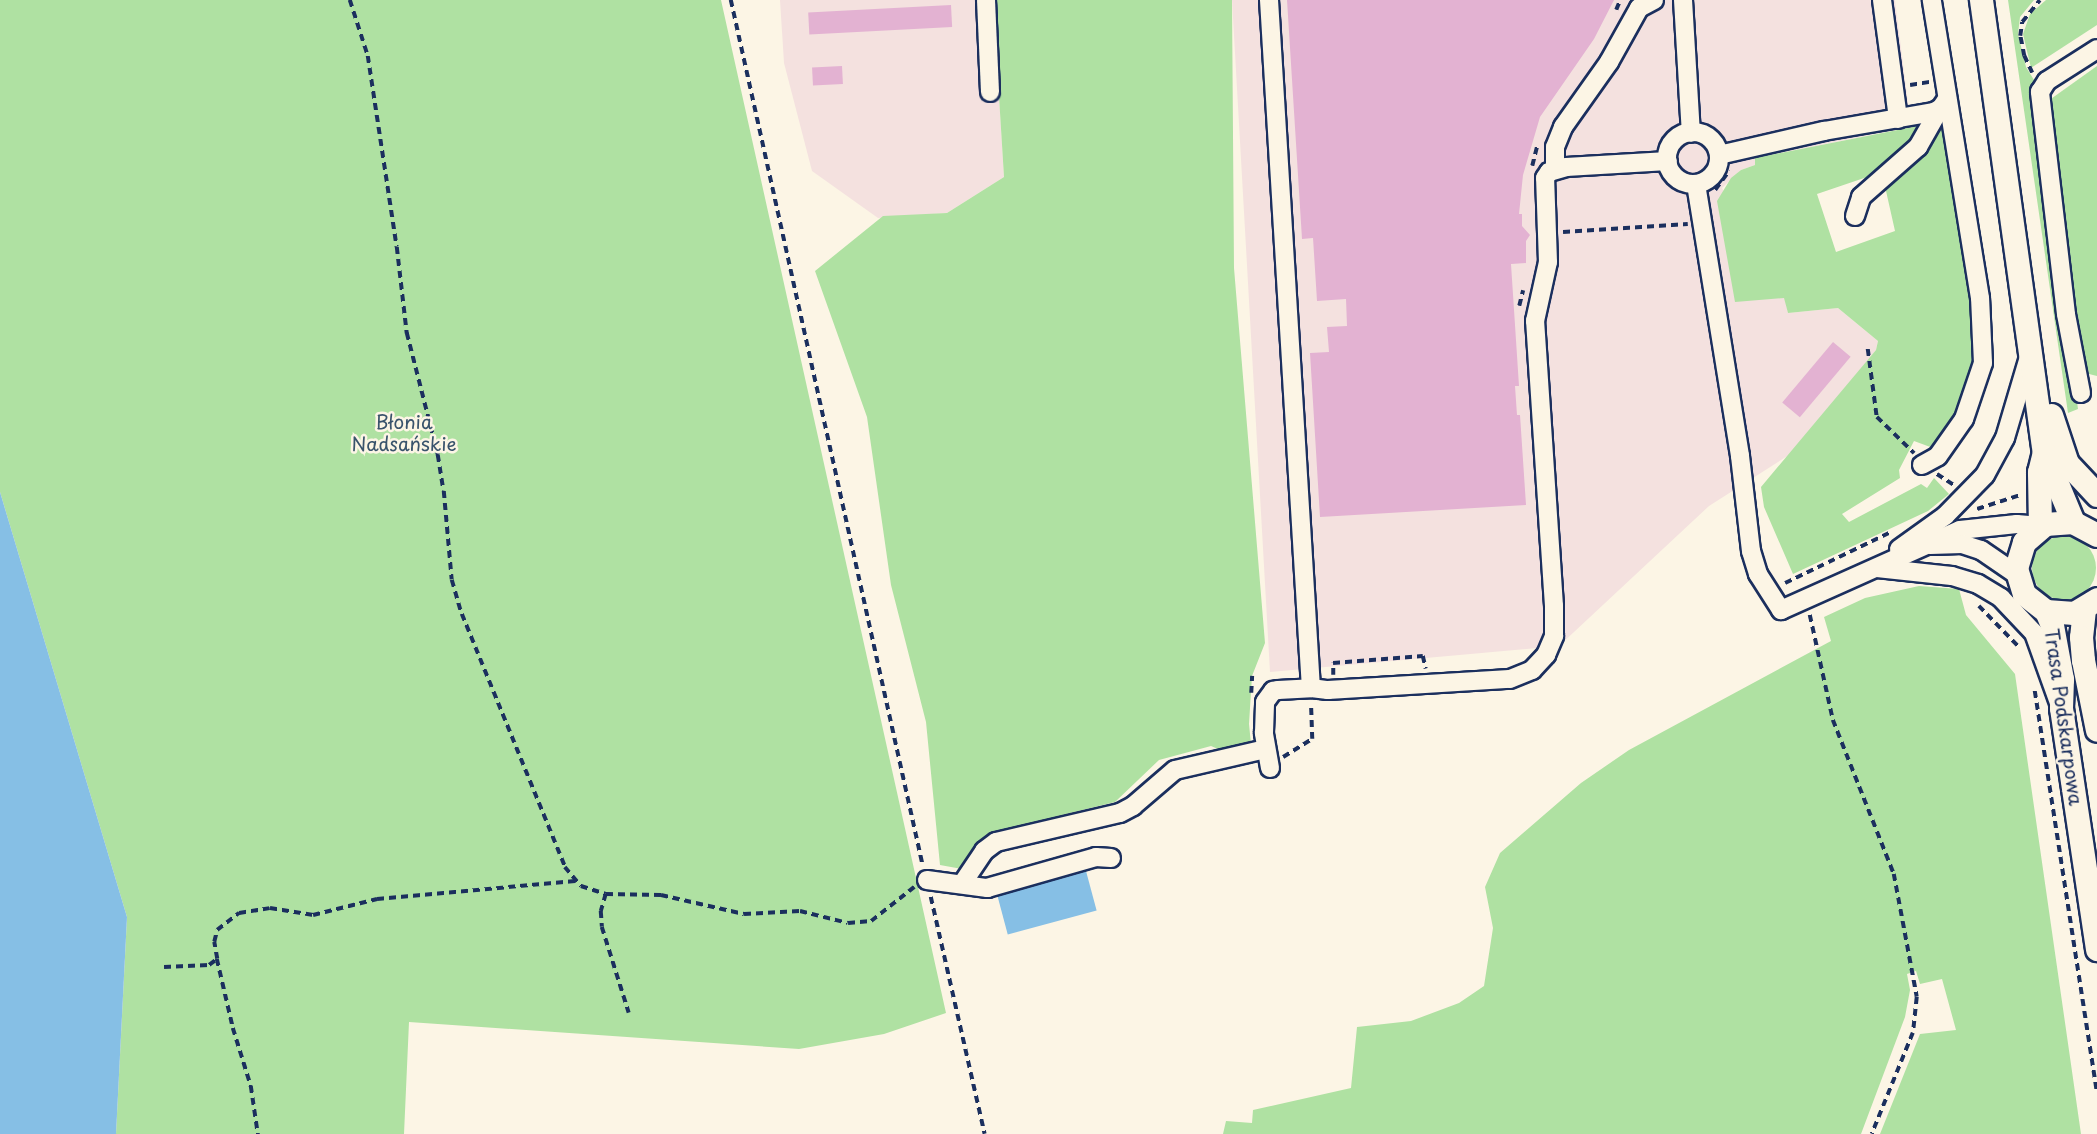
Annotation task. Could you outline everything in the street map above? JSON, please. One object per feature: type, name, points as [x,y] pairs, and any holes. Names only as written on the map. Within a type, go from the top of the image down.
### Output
[{"type":"main road","points":[[1981,0],[2044,452],[2073,522]]},
{"type":"main road","points":[[2030,354],[2063,456],[2073,471],[2097,495]]},
{"type":"main road","points":[[2040,526],[2039,472],[2044,452]]},
{"type":"main road","points":[[2091,604],[2062,614],[2046,611],[2028,598],[2016,574],[2021,546],[2040,526],[2056,521],[2073,522],[2097,535]]},
{"type":"main road","name":"Trasa Podskarpowa","points":[[2091,604],[2081,637],[2097,730]]},
{"type":"main road","name":"Trasa Podskarpowa","points":[[2046,611],[2052,625],[2062,679],[2061,708],[2097,949]]},
{"type":"street","points":[[986,0],[990,92]]},
{"type":"street","points":[[1269,0],[1311,688]]},
{"type":"street","points":[[1555,169],[1555,147],[1563,127],[1609,62],[1639,8],[1654,0]]},
{"type":"street","points":[[1683,0],[1691,133]]},
{"type":"street","points":[[1882,0],[1898,119]]},
{"type":"street","points":[[1922,466],[1938,456],[1964,419],[1983,363],[1980,298],[1943,105],[1932,0]]},
{"type":"street","points":[[2081,393],[2066,314],[2040,99],[2042,86],[2097,49]]},
{"type":"street","points":[[1719,155],[1824,131],[1898,119],[1943,105]]},
{"type":"street","points":[[1855,216],[1861,197],[1918,147],[1943,105]]},
{"type":"street","points":[[1691,133],[1709,138],[1719,155],[1716,171],[1711,177],[1696,184],[1685,183],[1675,176],[1668,161],[1674,141],[1691,133]]},
{"type":"street","points":[[962,884],[984,850],[996,842],[1119,813],[1133,806],[1175,770],[1268,760],[1264,716],[1268,698],[1273,691],[1284,688],[1333,690],[1510,679],[1532,670],[1550,649],[1554,635],[1555,606],[1535,321],[1548,262],[1545,178],[1555,169],[1668,161]]},
{"type":"street","points":[[1696,184],[1740,456],[1751,551],[1758,574],[1781,610],[1972,527],[2040,526]]},
{"type":"street","points":[[1873,568],[1945,516],[1985,475],[2009,428],[2030,354]]},
{"type":"street","points":[[1927,545],[1962,544],[1982,550],[2016,574]]},
{"type":"street","points":[[1873,568],[1952,576],[1978,584],[2001,598],[2018,612],[2034,633],[2061,708]]},
{"type":"street","points":[[926,880],[987,888],[1096,857],[1111,858]]},
{"type":"path","points":[[349,0],[368,57],[397,247],[407,333],[440,467],[452,580],[462,614],[551,840],[575,881],[590,891],[606,894],[661,895],[744,914],[800,911],[848,923],[860,923],[884,913],[912,888],[926,880]]},
{"type":"path","points":[[731,0],[985,1134]]},
{"type":"path","points":[[2040,0],[2022,22],[2020,36],[2027,66],[2042,86]]},
{"type":"path","points":[[1910,85],[1923,83]]},
{"type":"path","points":[[1548,233],[1704,223]]},
{"type":"path","points":[[1520,312],[1519,299],[1527,281]]},
{"type":"path","points":[[1868,349],[1877,417],[1909,445],[1922,466]]},
{"type":"path","points":[[1769,589],[1815,571],[1900,528]]},
{"type":"path","points":[[1804,599],[1833,720],[1894,874],[1917,997],[1913,1033],[1872,1134]]},
{"type":"path","points":[[1268,760],[1281,758],[1312,739],[1310,705],[1333,703],[1333,663],[1423,656],[1427,671]]},
{"type":"path","points":[[2046,757],[2097,1093]]},
{"type":"path","points":[[258,1134],[251,1086],[217,959],[214,942],[217,930],[239,914],[271,908],[313,915],[377,900],[575,881]]},
{"type":"path","points":[[606,894],[601,911],[601,927],[629,1013]]},
{"type":"path","points":[[164,967],[209,965],[217,959]]},
{"type":"shaded area","points":[[780,0],[993,0],[1004,177],[947,213],[878,218],[812,171],[784,63]]},
{"type":"shaded area","points":[[1232,0],[1895,0],[1911,127],[1755,158],[1755,165],[1741,170],[1722,188],[1785,298],[1788,313],[1838,308],[1878,341],[1876,350],[1792,453],[1709,506],[1559,646],[1270,672]]},
{"type":"green space","name":"Błonia Nadsańskie","points":[[0,0],[721,0],[946,1013],[884,1034],[799,1049],[409,1022],[404,1134],[116,1134],[127,917],[0,492]]},
{"type":"green space","points":[[993,0],[1232,0],[1234,268],[1265,643],[1252,676],[1249,724],[1253,764],[1211,746],[1159,760],[1115,802],[990,833],[962,869],[940,865],[926,722],[891,585],[867,417],[815,271],[883,216],[947,213],[1004,177]]},
{"type":"green space","points":[[2008,0],[2034,0],[2020,17],[2018,34],[2026,67],[2034,80],[2078,409],[2068,413]]},
{"type":"green space","points":[[2046,0],[2097,0],[2097,25],[2031,68],[2023,34],[2030,14]]},
{"type":"green space","points":[[2097,66],[2097,376],[2089,374],[2081,364],[2048,101]]},
{"type":"green space","points":[[1928,124],[1873,175],[1817,194],[1836,252],[1895,231],[1884,182],[1924,150],[1942,125],[1949,134],[1977,323],[1976,354],[1966,401],[1938,446],[1933,448],[1914,441],[1899,470],[1900,478],[1842,514],[1849,522],[1921,484],[1927,488],[1934,478],[1949,494],[1928,511],[1793,574],[1764,507],[1761,487],[1876,350],[1878,341],[1838,308],[1788,313],[1784,298],[1735,302],[1717,201],[1731,178],[1741,170],[1755,165],[1755,158]]},
{"type":"green space","points":[[2064,536],[2076,538],[2087,545],[2094,556],[2094,580],[2087,591],[2076,598],[2064,600],[2052,598],[2041,591],[2034,580],[2032,568],[2034,556],[2041,545],[2052,538]]},
{"type":"green space","points":[[1919,586],[1959,589],[1966,615],[2015,674],[2081,1134],[1880,1134],[1920,1034],[1956,1030],[1942,979],[1920,984],[1916,971],[1907,974],[1910,990],[1905,1017],[1861,1134],[1223,1134],[1226,1121],[1252,1123],[1253,1110],[1351,1088],[1357,1027],[1411,1021],[1459,1003],[1484,986],[1493,928],[1485,887],[1500,853],[1581,783],[1629,750],[1831,641],[1824,617],[1865,598]]},
{"type":"water","points":[[0,492],[127,917],[116,1134],[0,1134]]},
{"type":"water","points":[[1086,871],[1097,911],[1008,934],[997,895]]},
{"type":"building","points":[[1287,0],[1614,0],[1594,39],[1540,117],[1523,175],[1519,214],[1522,214],[1522,226],[1530,235],[1526,241],[1526,263],[1511,264],[1519,386],[1515,386],[1517,415],[1520,415],[1526,505],[1320,517],[1310,353],[1329,352],[1327,327],[1347,326],[1346,299],[1317,301],[1313,238],[1302,239]]},
{"type":"building","points":[[951,5],[952,27],[809,34],[808,12]]},
{"type":"building","points":[[842,66],[843,84],[813,86],[812,68]]},
{"type":"building","points":[[1833,342],[1851,357],[1800,417],[1782,403]]}]
